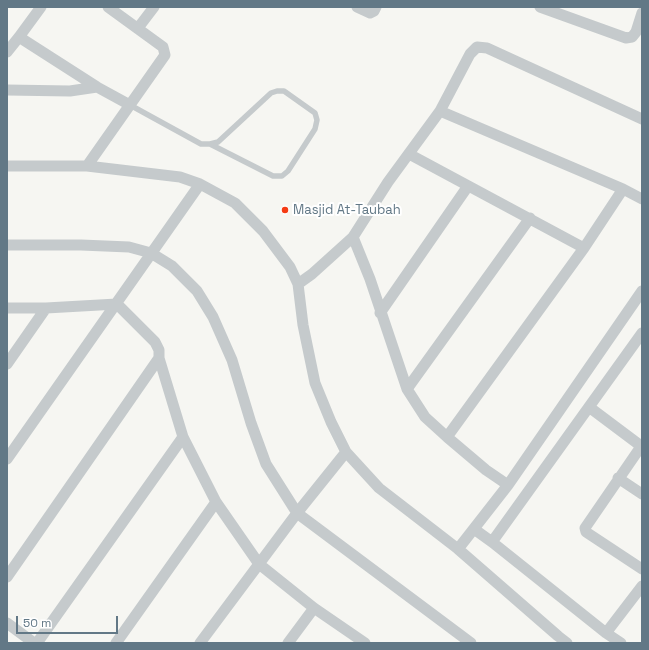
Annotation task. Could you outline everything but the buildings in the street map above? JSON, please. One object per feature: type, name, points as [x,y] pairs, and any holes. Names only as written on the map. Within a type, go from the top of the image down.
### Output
[{"type":"street","points":[[7,52],[41,7]]},
{"type":"street","points":[[87,166],[165,55],[163,47],[108,7]]},
{"type":"street","points":[[138,28],[154,7]]},
{"type":"street","points":[[357,7],[370,12],[374,11],[376,7]]},
{"type":"street","points":[[540,7],[626,38],[632,37],[636,32],[642,13]]},
{"type":"street","points":[[19,36],[97,87],[130,105]]},
{"type":"street","points":[[298,284],[312,274],[353,237],[388,182],[440,111],[470,54],[477,47],[487,48],[642,119]]},
{"type":"street","points":[[7,90],[70,91],[97,87]]},
{"type":"street","points":[[440,111],[623,189],[642,199]]},
{"type":"street","points":[[409,154],[584,248]]},
{"type":"street","points":[[7,166],[87,166],[180,177],[200,184],[235,203],[263,230],[290,267],[298,284],[303,325],[315,383],[331,422],[346,452],[378,488],[458,549],[555,640],[567,643]]},
{"type":"street","points":[[7,459],[200,184]]},
{"type":"street","points":[[380,313],[468,186]]},
{"type":"street","points":[[447,437],[584,248],[623,189]]},
{"type":"street","points":[[407,389],[530,218]]},
{"type":"street","points":[[353,237],[370,279],[380,313],[407,389],[426,417],[447,437],[486,470],[508,485]]},
{"type":"street","points":[[7,246],[81,245],[129,247],[151,253],[172,266],[197,291],[213,317],[232,360],[251,423],[266,464],[297,513],[471,643]]},
{"type":"street","points":[[458,549],[508,485],[642,291]]},
{"type":"street","points":[[7,308],[46,308],[117,304],[156,342],[159,350],[159,358],[183,437],[216,502],[259,564],[314,608],[366,643]]},
{"type":"street","points":[[7,364],[46,308]]},
{"type":"street","points":[[492,542],[642,333]]},
{"type":"street","points":[[7,577],[159,358]]},
{"type":"street","points":[[589,407],[642,446],[588,522],[585,528],[586,532],[642,569]]},
{"type":"street","points":[[37,643],[183,437]]},
{"type":"street","points":[[200,643],[297,513],[346,452]]},
{"type":"street","points":[[618,478],[642,494]]},
{"type":"street","points":[[116,643],[216,502]]},
{"type":"street","points":[[474,529],[606,633],[621,643]]},
{"type":"street","points":[[606,633],[642,586]]},
{"type":"street","points":[[288,643],[314,608]]},
{"type":"street","points":[[7,623],[34,643]]},
{"type":"lane","points":[[130,105],[201,144],[218,142],[271,93],[277,91],[284,92],[315,112],[317,120],[315,129],[288,171],[282,176],[273,176],[210,144]]},
{"type":"place","name":"Masjid At-Taubah","points":[[285,210]]}]
